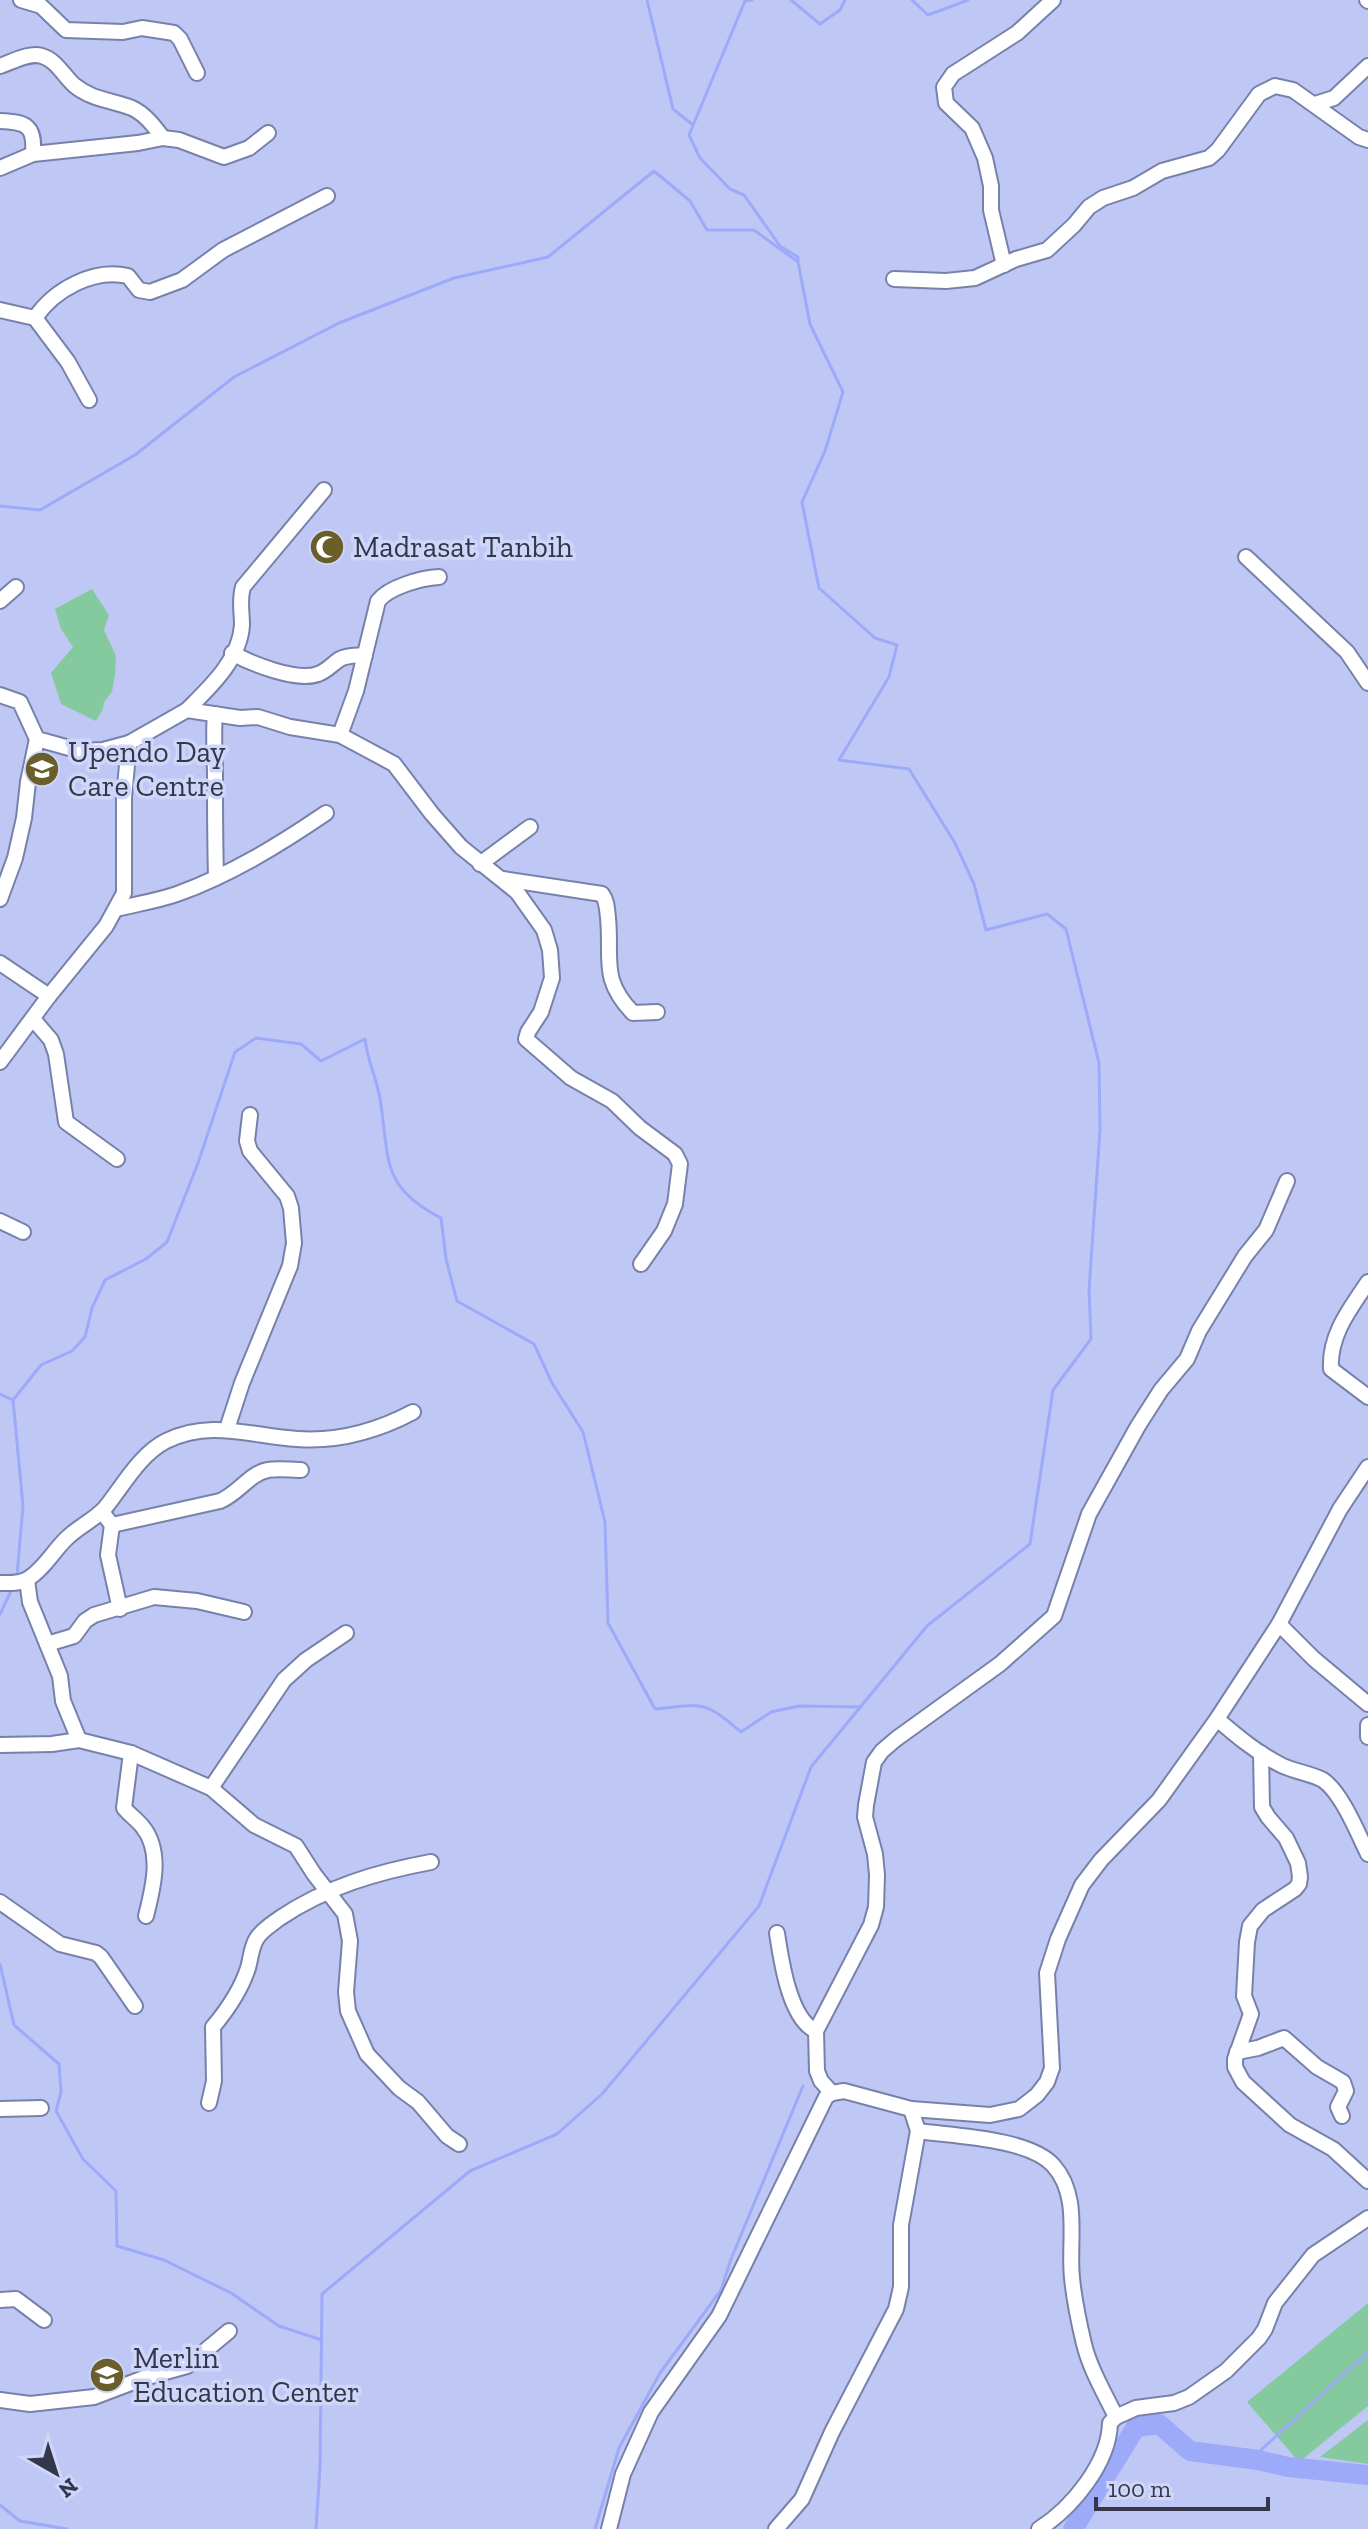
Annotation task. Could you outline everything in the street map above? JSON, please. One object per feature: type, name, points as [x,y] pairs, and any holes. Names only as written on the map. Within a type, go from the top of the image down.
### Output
[{"type":"street","points":[[21,0],[41,6],[66,30],[123,32],[142,28],[174,33],[197,73]]},
{"type":"street","points":[[1004,265],[991,210],[991,186],[985,158],[972,128],[946,103],[944,87],[959,69],[1017,33],[1053,0]]},
{"type":"street","points":[[0,66],[32,55],[42,56],[75,86],[90,95],[135,109],[152,123],[163,138]]},
{"type":"street","points":[[1315,104],[1334,98],[1368,66]]},
{"type":"street","points":[[894,279],[946,281],[975,278],[1051,247],[1089,207],[1103,198],[1133,188],[1162,171],[1209,158],[1225,142],[1245,111],[1267,89],[1275,86],[1284,87],[1315,104],[1359,137],[1368,140]]},
{"type":"street","points":[[0,121],[28,126],[34,138],[33,154]]},
{"type":"street","points":[[0,168],[33,154],[163,138],[179,140],[224,157],[249,148],[268,133]]},
{"type":"street","points":[[35,318],[46,301],[95,276],[128,276],[139,290],[150,292],[182,280],[223,250],[327,196]]},
{"type":"street","points":[[0,310],[35,318],[68,362],[89,400]]},
{"type":"street","points":[[37,739],[80,751],[103,750],[129,743],[187,710],[228,664],[242,627],[239,601],[243,587],[324,490]]},
{"type":"street","points":[[1246,557],[1347,652],[1368,683]]},
{"type":"street","points":[[340,735],[356,691],[378,601],[384,594],[439,577]]},
{"type":"street","points":[[0,601],[16,587]]},
{"type":"street","points":[[232,653],[257,665],[309,676],[323,672],[341,658],[365,655]]},
{"type":"street","points":[[0,695],[20,702],[37,739],[15,858],[0,899]]},
{"type":"street","points":[[187,710],[240,718],[258,717],[290,727],[340,735],[394,764],[432,814],[480,864],[517,892],[544,930],[550,950],[552,978],[541,1012],[526,1039],[571,1078],[612,1101],[640,1128],[675,1154],[680,1164],[675,1204],[664,1231],[641,1264]]},
{"type":"street","points":[[215,714],[212,742],[216,877]]},
{"type":"street","points":[[0,1062],[106,926],[124,893],[124,798],[129,743]]},
{"type":"street","points":[[116,909],[176,894],[216,877],[273,849],[326,813]]},
{"type":"street","points":[[480,864],[530,827]]},
{"type":"street","points":[[503,879],[602,894],[606,899],[610,980],[633,1013],[657,1012]]},
{"type":"street","points":[[0,963],[49,996]]},
{"type":"street","points":[[33,1019],[51,1040],[56,1054],[66,1122],[117,1159]]},
{"type":"street","points":[[227,1429],[242,1383],[290,1266],[294,1243],[287,1196],[250,1151],[247,1141],[250,1115]]},
{"type":"street","points":[[832,2093],[817,2071],[816,2031],[871,1925],[876,1907],[875,1854],[865,1817],[874,1762],[896,1739],[1000,1664],[1057,1611],[1089,1514],[1138,1426],[1161,1390],[1187,1359],[1199,1331],[1245,1256],[1266,1230],[1287,1181]]},
{"type":"street","points":[[0,1221],[23,1232]]},
{"type":"street","points":[[1368,1282],[1335,1338],[1330,1356],[1331,1369],[1368,1397]]},
{"type":"street","points":[[0,1583],[27,1580],[66,1539],[102,1512],[156,1447],[195,1431],[227,1429],[324,1440],[388,1425],[413,1412]]},
{"type":"street","points":[[609,2529],[623,2474],[651,2412],[719,2316],[822,2103],[832,2093],[844,2091],[911,2109],[990,2115],[1019,2109],[1037,2095],[1047,2082],[1052,2068],[1047,1973],[1082,1885],[1101,1860],[1159,1800],[1217,1719],[1279,1624],[1340,1509],[1368,1467]]},
{"type":"street","points":[[112,1525],[220,1501],[231,1497],[255,1476],[269,1469],[301,1470]]},
{"type":"street","points":[[102,1512],[112,1525],[113,1536],[108,1555],[120,1609]]},
{"type":"street","points":[[27,1580],[30,1602],[60,1676],[63,1701],[79,1740]]},
{"type":"street","points":[[47,1644],[74,1636],[94,1615],[154,1597],[244,1612]]},
{"type":"street","points":[[1279,1624],[1314,1659],[1368,1704]]},
{"type":"street","points":[[211,1788],[284,1680],[306,1660],[346,1633]]},
{"type":"street","points":[[1217,1719],[1261,1753],[1300,1774],[1321,1778],[1329,1786],[1368,1854]]},
{"type":"street","points":[[1368,1725],[1368,1737]]},
{"type":"street","points":[[0,1745],[79,1740],[131,1753],[211,1788],[254,1825],[296,1846],[345,1914],[349,1927],[347,2002],[361,2044],[381,2069],[418,2102],[447,2136],[459,2144]]},
{"type":"street","points":[[131,1753],[124,1808],[148,1835],[154,1862],[155,1878],[146,1916]]},
{"type":"street","points":[[1261,1753],[1262,1807],[1286,1838],[1298,1863],[1300,1877],[1295,1889],[1263,1910],[1250,1926],[1244,1996],[1251,2014],[1237,2052],[1235,2067],[1243,2082],[1290,2125],[1333,2149],[1368,2181]]},
{"type":"street","points":[[209,2103],[214,2081],[213,2027],[228,2009],[243,1980],[256,1939],[276,1921],[327,1892],[390,1870],[431,1862]]},
{"type":"street","points":[[0,1902],[60,1944],[96,1953],[135,2006]]},
{"type":"street","points":[[777,1933],[785,1975],[799,2015],[816,2031]]},
{"type":"street","points":[[1237,2052],[1284,2038],[1317,2067],[1343,2082],[1346,2091],[1338,2107],[1342,2116]]},
{"type":"street","points":[[0,2109],[41,2108]]},
{"type":"street","points":[[776,2529],[802,2499],[832,2432],[896,2309],[901,2287],[901,2225],[918,2131],[911,2109]]},
{"type":"street","points":[[918,2131],[1003,2143],[1033,2152],[1053,2165],[1067,2190],[1073,2227],[1072,2281],[1085,2347],[1116,2417]]},
{"type":"street","points":[[1039,2529],[1055,2518],[1086,2481],[1105,2452],[1110,2423],[1116,2417],[1136,2408],[1174,2403],[1189,2397],[1226,2371],[1259,2338],[1275,2303],[1313,2255],[1368,2218]]},
{"type":"street","points":[[0,2300],[16,2299],[44,2320]]},
{"type":"street","points":[[0,2400],[30,2404],[94,2397],[187,2366],[229,2331]]},
{"type":"green space","points":[[92,589],[109,615],[104,630],[116,656],[112,692],[96,721],[61,704],[51,673],[73,647],[61,629],[55,609]]},
{"type":"green space","points":[[1368,2303],[1368,2406],[1299,2462],[1247,2402]]},
{"type":"green space","points":[[1368,2420],[1368,2464],[1320,2457]]},
{"type":"waterway","points":[[647,0],[673,109],[693,125]]},
{"type":"waterway","points":[[752,0],[745,1],[689,135],[700,158],[730,189],[744,195],[780,246],[798,257],[798,262]]},
{"type":"waterway","points":[[791,0],[820,24],[840,10],[845,0]]},
{"type":"waterway","points":[[912,0],[928,15],[968,0]]},
{"type":"waterway","points":[[0,506],[40,510],[135,455],[234,377],[339,323],[454,278],[548,257],[654,171],[690,201],[707,230],[754,230],[798,262],[810,324],[843,392],[825,451],[802,502],[819,588],[875,638],[897,645],[889,677],[839,760],[909,769],[955,843],[974,884],[986,930],[1047,914],[1066,929],[1099,1063],[1100,1130],[1089,1290],[1091,1339],[1053,1390],[1030,1544],[927,1626],[811,1767],[759,1906],[603,2093],[557,2134],[470,2171],[322,2294],[320,2467],[316,2529]]},
{"type":"waterway","points":[[13,1400],[41,1365],[72,1351],[85,1337],[92,1308],[105,1280],[146,1259],[167,1242],[198,1163],[235,1052],[256,1038],[301,1044],[321,1061],[365,1039],[379,1092],[391,1169],[407,1194],[441,1218],[446,1259],[457,1301],[534,1344],[552,1383],[583,1432],[605,1522],[608,1623],[655,1709],[683,1706],[710,1709],[741,1732],[771,1712],[799,1706],[861,1707]]},
{"type":"waterway","points":[[0,1394],[13,1400],[23,1506],[17,1576]]},
{"type":"waterway","points":[[0,1614],[13,1587]]},
{"type":"waterway","points":[[0,1964],[14,2025],[59,2064],[61,2092],[56,2111],[83,2159],[116,2191],[117,2246],[164,2260],[231,2293],[279,2326],[322,2340]]},
{"type":"waterway","points":[[595,2529],[619,2448],[660,2373],[721,2290],[803,2086]]},
{"type":"waterway","points":[[730,2309],[750,2269]]},
{"type":"waterway","points":[[1258,2460],[1249,2461],[1368,2352]]},
{"type":"waterway","points":[[1073,2529],[1136,2427],[1159,2424],[1190,2451],[1288,2467],[1368,2475]]},
{"type":"waterway","points":[[0,2505],[20,2521],[67,2529]]},
{"type":"place","name":"Madrasat Tanbih","points":[[327,547]]},
{"type":"place","name":"Upendo Day Care Centre","points":[[42,769]]},
{"type":"place","name":"Merlin Education Center","points":[[107,2375]]}]
